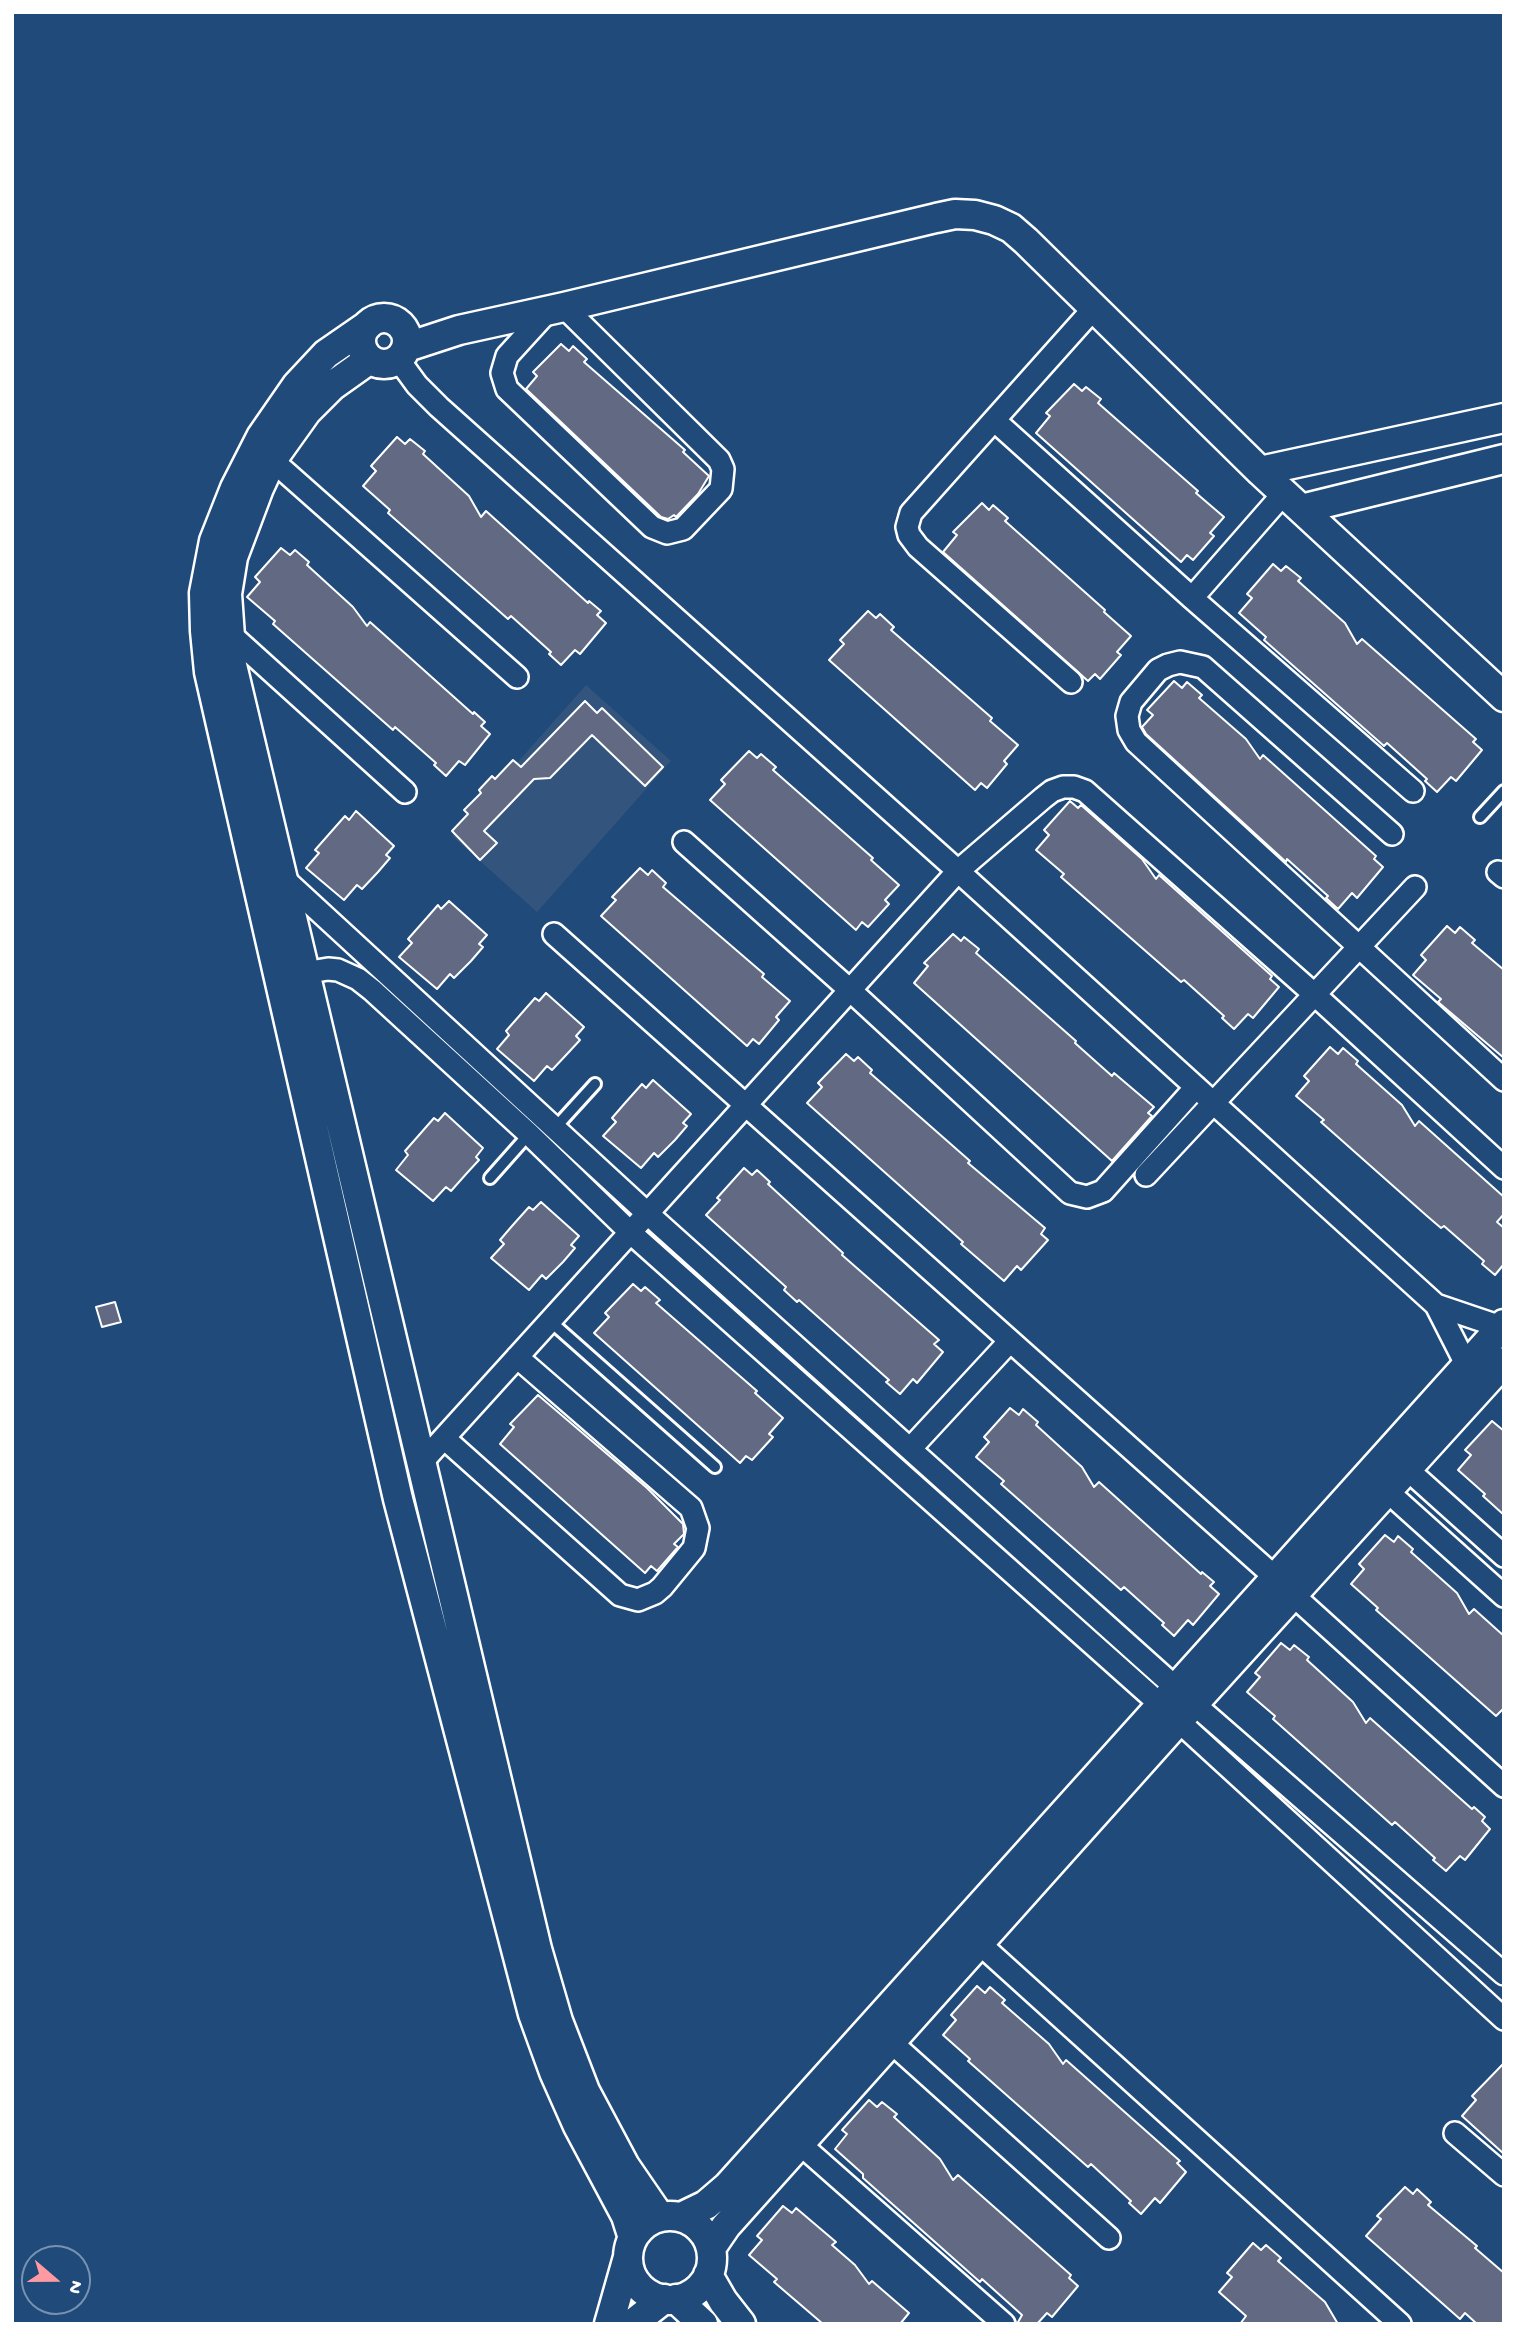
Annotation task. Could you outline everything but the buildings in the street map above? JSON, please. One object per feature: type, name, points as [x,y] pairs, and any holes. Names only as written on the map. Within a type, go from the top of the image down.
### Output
[{"type":"street","points":[[368,325],[364,331],[362,346],[370,359],[384,364],[402,343],[955,214],[984,217],[1011,228],[1096,307],[1260,471],[1504,697]]},
{"type":"street","points":[[1071,682],[918,547],[909,535],[907,527],[911,513],[1096,307]]},
{"type":"street","points":[[556,309],[719,460],[723,469],[721,489],[683,529],[667,533],[652,527],[508,389],[502,373],[507,356],[556,309]]},
{"type":"street","points":[[609,2324],[631,2248],[640,2229],[706,2205],[727,2187],[1285,1586],[1502,1325],[1468,1318],[1436,1305],[1214,1102],[439,407],[417,384],[395,320],[380,318],[326,354],[297,384],[261,437],[234,488],[214,541],[204,593],[209,671],[398,1499],[530,2003],[558,2081],[595,2161],[626,2216],[631,2248],[630,2269],[643,2289],[670,2299],[703,2324]]},
{"type":"street","points":[[370,359],[343,377],[295,426],[272,460],[246,518],[233,557],[227,594],[228,632],[238,694],[537,1949],[558,2021],[584,2091],[625,2166],[671,2217],[695,2224],[705,2234],[709,2261],[723,2301],[741,2324]]},
{"type":"street","points":[[1260,471],[1504,418]]},
{"type":"street","points":[[994,420],[1413,791]]},
{"type":"street","points":[[1192,598],[1292,501],[1504,459]]},
{"type":"street","points":[[272,460],[517,677]]},
{"type":"street","points":[[228,632],[405,792]]},
{"type":"street","points":[[1392,834],[1203,667],[1192,663],[1168,664],[1158,670],[1131,702],[1129,730],[1136,742],[1504,1080]]},
{"type":"street","points":[[422,1462],[958,872],[1052,791],[1063,787],[1085,791],[1314,994],[1504,1168]]},
{"type":"street","points":[[684,842],[851,991],[1063,1187],[1078,1196],[1087,1197],[1103,1191],[1196,1087]]},
{"type":"street","points":[[283,878],[648,1214],[910,1448],[1504,2019]]},
{"type":"street","points":[[1146,1175],[1415,887]]},
{"type":"street","points":[[554,934],[1285,1586],[1504,1786]]},
{"type":"street","points":[[304,973],[338,970],[358,979],[528,1134],[631,1233],[1178,1704],[1504,1974]]},
{"type":"street","points":[[1436,1305],[1467,1366]]},
{"type":"street","points":[[910,1448],[1010,1341]]},
{"type":"street","points":[[444,1438],[620,1595],[638,1600],[647,1598],[662,1587],[694,1548],[698,1528],[691,1508],[517,1357]]},
{"type":"street","points":[[1285,1586],[1387,1491],[1501,1371]]},
{"type":"street","points":[[1406,1469],[1504,1556]]},
{"type":"street","points":[[1387,1491],[1504,1596]]},
{"type":"street","points":[[632,2324],[670,2299],[689,2295],[700,2287],[726,2226],[980,1944],[1178,1704]]},
{"type":"street","points":[[980,1944],[1400,2324]]},
{"type":"street","points":[[892,2043],[1110,2238]]},
{"type":"street","points":[[1455,2133],[1504,2175]]},
{"type":"street","points":[[800,2144],[1004,2324]]},
{"type":"lane","points":[[1480,817],[1504,791]]},
{"type":"lane","points":[[555,1128],[595,1084]]},
{"type":"lane","points":[[490,1178],[528,1134]]},
{"type":"lane","points":[[550,1321],[715,1467]]},
{"type":"shaded area","points":[[586,685],[671,761],[537,912],[452,836]]}]
